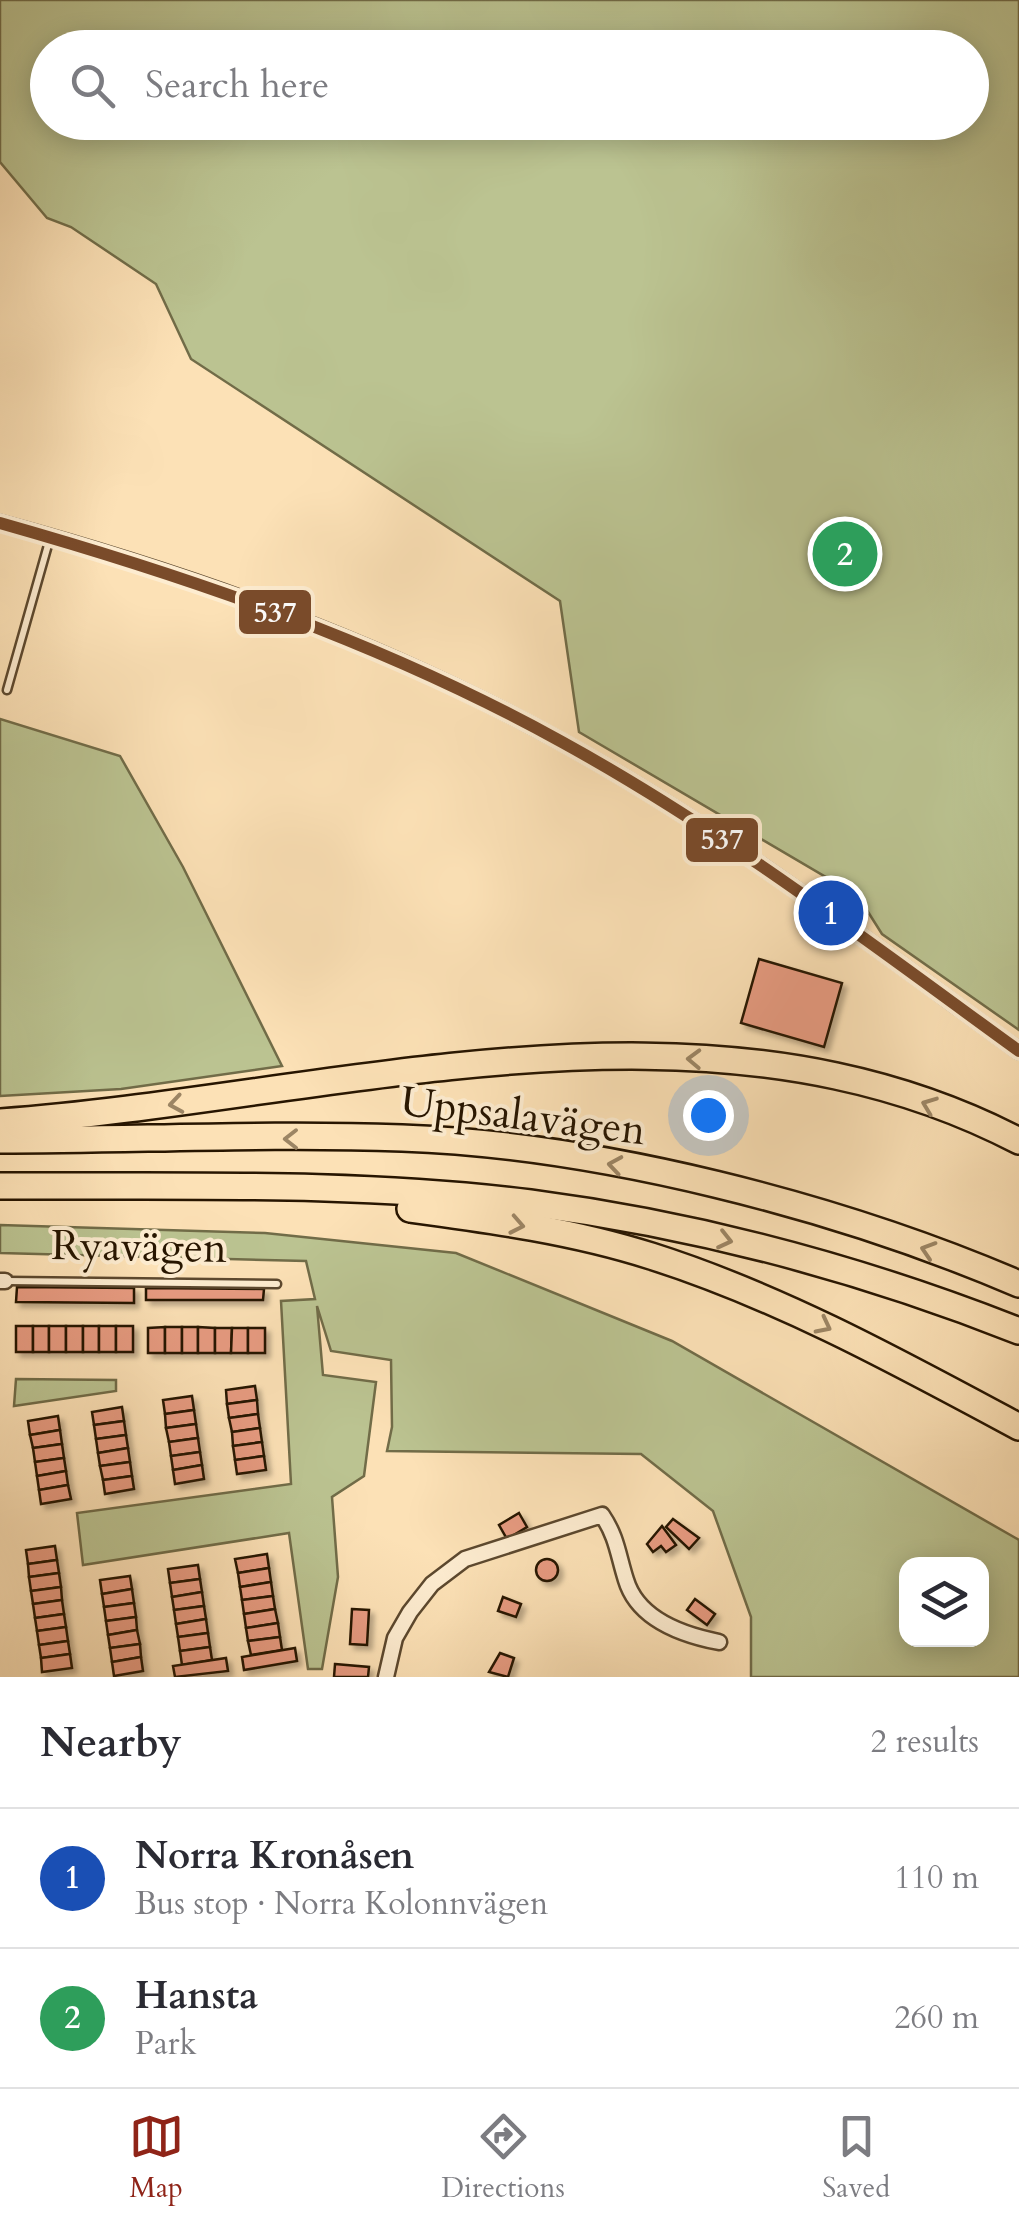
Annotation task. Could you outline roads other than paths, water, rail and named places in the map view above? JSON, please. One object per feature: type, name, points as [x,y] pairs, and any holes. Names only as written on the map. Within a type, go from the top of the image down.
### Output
[{"type":"highway","points":[[0,1122],[113,1114],[411,1069],[620,1057],[791,1067],[886,1088],[1019,1141]]},
{"type":"highway","name":"Uppsalavägen","points":[[0,1140],[404,1138],[539,1153],[638,1168],[788,1205],[971,1264],[1019,1284]]},
{"type":"highway","name":"Uppsalavägen","points":[[0,1186],[391,1191],[530,1203],[684,1230],[909,1288],[1019,1331]]},
{"type":"highway","points":[[247,1188],[288,1197],[518,1224],[650,1255],[778,1303],[1019,1428]]},
{"type":"street","points":[[0,524],[75,543],[264,604],[416,669],[563,742],[776,878],[1019,1051]]},
{"type":"street","points":[[386,1677],[394,1638],[410,1612],[432,1584],[464,1559],[602,1515],[618,1538],[627,1584],[642,1608],[683,1632],[719,1642]]},
{"type":"lane","points":[[7,690],[50,537]]},
{"type":"lane","name":"Ryavägen","points":[[3,1281],[277,1284]]},
{"type":"place","name":"Hansta","points":[[845,554]]},
{"type":"place","name":"Norra Kronåsen","points":[[831,913]]}]
